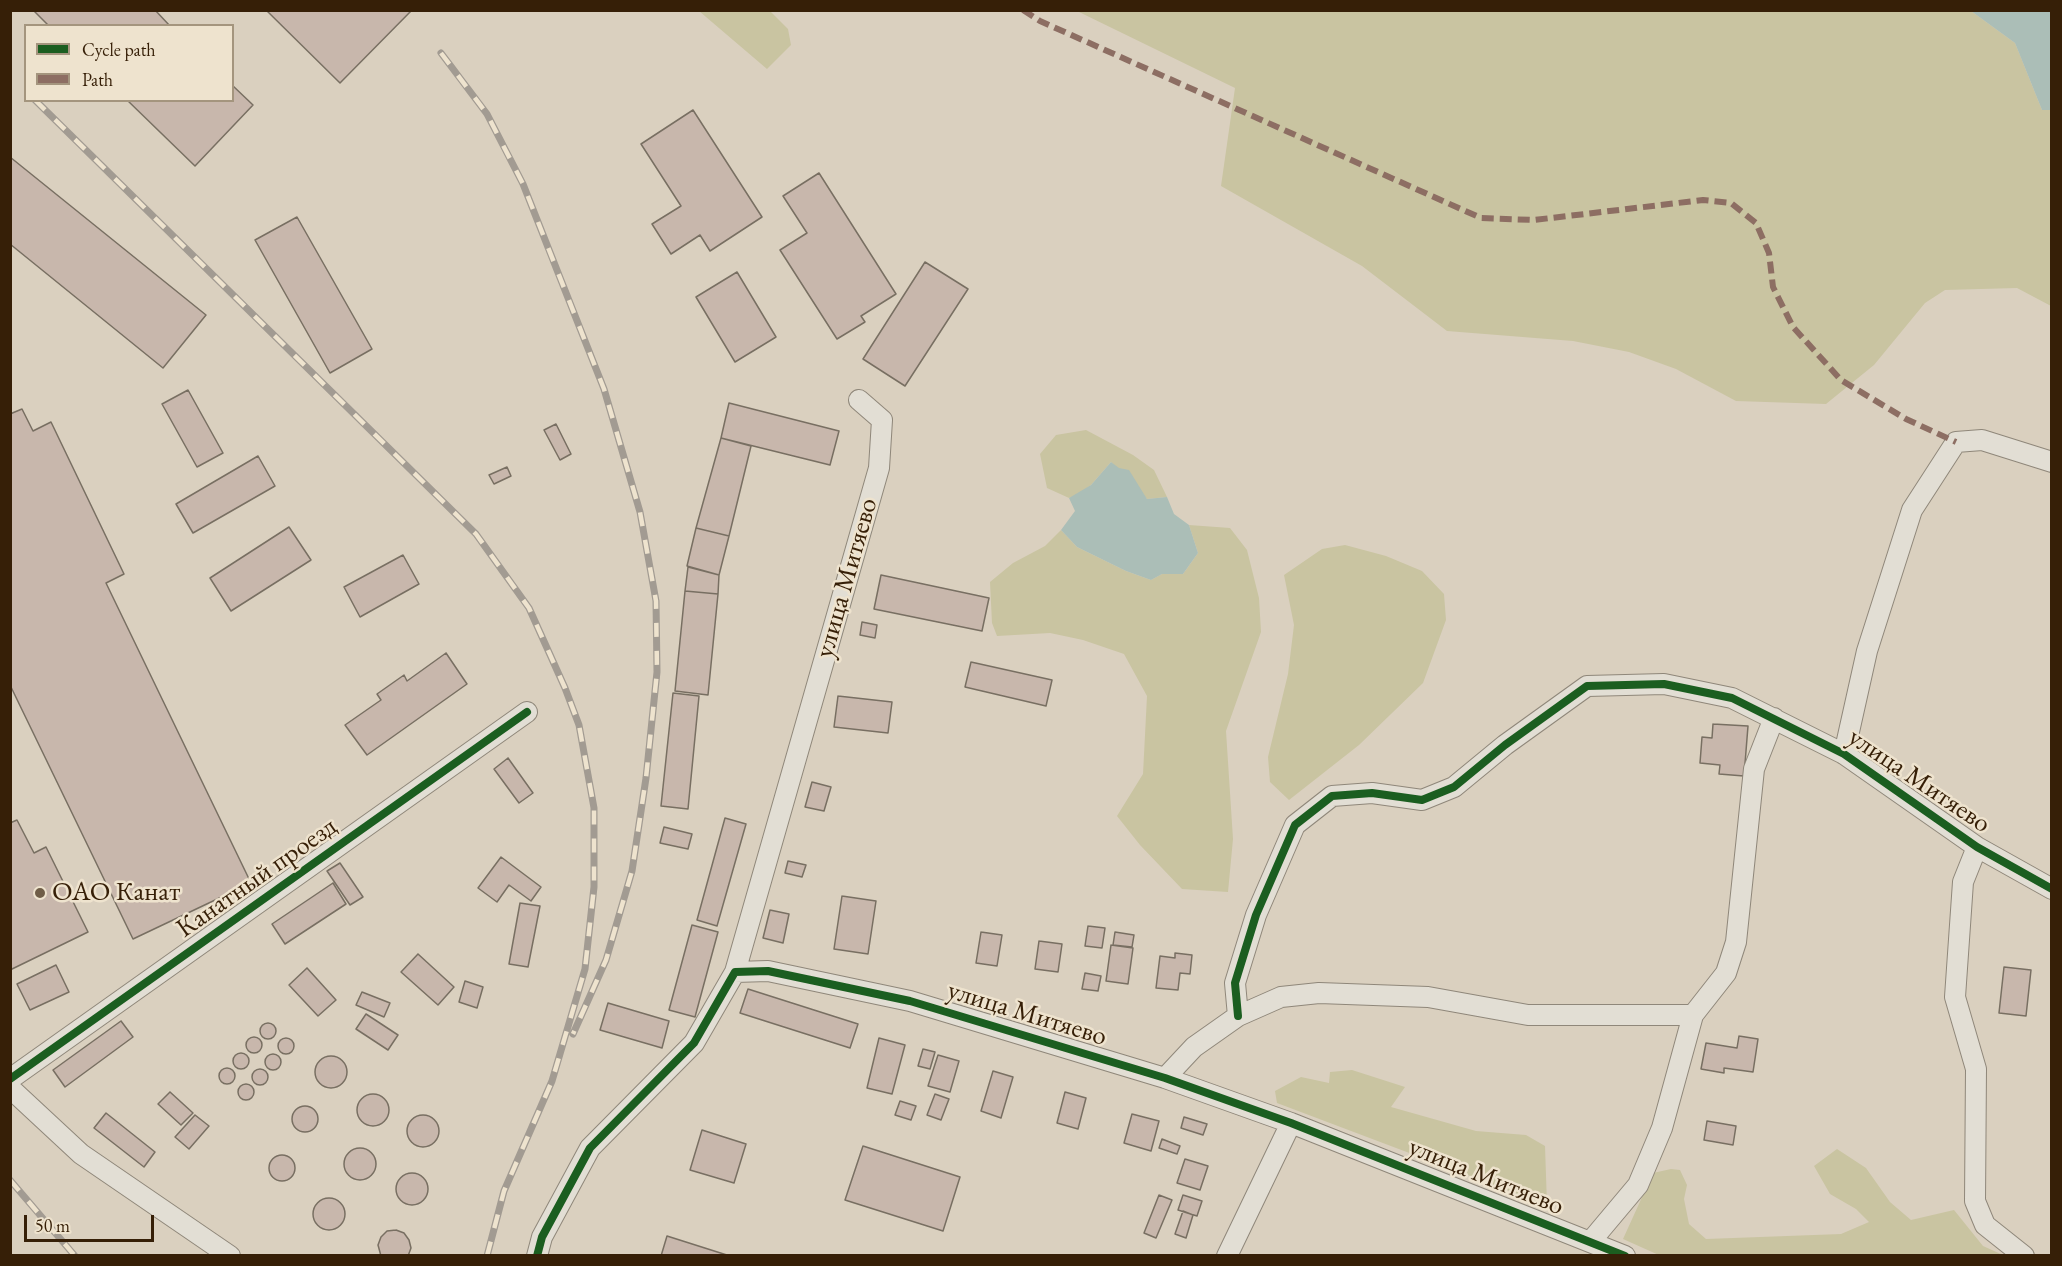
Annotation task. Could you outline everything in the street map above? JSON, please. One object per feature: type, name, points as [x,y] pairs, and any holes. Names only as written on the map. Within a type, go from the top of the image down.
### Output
[{"type":"street","name":"улица Митяево","points":[[537,1256],[542,1237],[590,1148],[694,1043],[735,972],[879,468],[882,420],[859,400]]},
{"type":"street","name":"улица Митяево","points":[[1844,754],[1867,651],[1912,510],[1956,442],[1982,440],[2052,462]]},
{"type":"street","name":"улица Митяево","points":[[1238,1016],[1235,983],[1256,915],[1295,825],[1332,796],[1372,794],[1422,800],[1454,787],[1505,745],[1587,686],[1664,684],[1732,698],[1844,754],[1977,847],[2052,889]]},
{"type":"street","name":"Канатный проезд","points":[[10,1079],[527,712]]},
{"type":"street","points":[[1591,1241],[1638,1185],[1662,1128],[1692,1015],[1726,973],[1736,942],[1754,769],[1774,718]]},
{"type":"street","points":[[1977,847],[1963,882],[1955,997],[1976,1069],[1975,1201],[1985,1225],[2024,1256]]},
{"type":"street","name":"улица Митяево","points":[[735,972],[768,971],[910,1001],[1165,1078],[1291,1123],[1625,1256]]},
{"type":"street","points":[[1165,1078],[1194,1047],[1238,1016],[1281,997],[1319,993],[1428,997],[1528,1016],[1692,1015]]},
{"type":"street","points":[[10,1088],[81,1154],[230,1256]]},
{"type":"street","points":[[1227,1256],[1291,1123]]},
{"type":"shaded area","points":[[699,11],[770,11],[788,29],[791,45],[767,69]]},
{"type":"shaded area","points":[[1077,11],[1971,11],[2015,43],[2042,110],[2051,110],[2051,306],[2017,288],[1945,290],[1925,303],[1874,365],[1826,404],[1736,401],[1676,369],[1629,352],[1573,341],[1447,331],[1362,266],[1221,186],[1235,88]]},
{"type":"shaded area","points":[[1971,11],[2051,11],[2051,110],[2042,110],[2015,43]]},
{"type":"shaded area","points":[[1086,430],[1133,455],[1154,470],[1167,497],[1147,499],[1111,462],[1091,485],[1078,495],[1069,498],[1047,488],[1040,454],[1056,435]]},
{"type":"shaded area","points":[[1111,462],[1119,468],[1129,470],[1147,499],[1167,497],[1174,514],[1189,525],[1198,553],[1183,574],[1162,574],[1151,580],[1126,571],[1077,547],[1061,530],[1075,511],[1069,498],[1091,485]]},
{"type":"shaded area","points":[[1189,525],[1230,528],[1247,550],[1259,598],[1261,632],[1226,731],[1233,839],[1228,892],[1182,889],[1140,845],[1117,816],[1143,774],[1147,696],[1124,654],[1083,640],[1050,633],[997,636],[992,623],[990,582],[1013,563],[1045,546],[1061,530],[1077,547],[1126,571],[1151,580],[1162,574],[1183,574],[1198,553]]},
{"type":"shaded area","points":[[1345,545],[1386,556],[1422,571],[1444,594],[1446,620],[1423,683],[1359,745],[1289,800],[1270,782],[1268,757],[1288,674],[1294,625],[1284,575],[1322,549]]},
{"type":"shaded area","points":[[1352,1070],[1405,1087],[1391,1107],[1476,1131],[1526,1135],[1545,1146],[1547,1205],[1277,1103],[1275,1091],[1301,1077],[1329,1083],[1330,1072]]},
{"type":"shaded area","points":[[1837,1149],[1866,1168],[1890,1202],[1911,1220],[1954,1210],[1983,1246],[2003,1255],[1661,1256],[1623,1239],[1653,1173],[1671,1169],[1680,1170],[1687,1185],[1684,1199],[1689,1224],[1706,1239],[1841,1234],[1869,1222],[1856,1209],[1830,1194],[1814,1166]]},
{"type":"building","points":[[33,10],[155,10],[168,24],[47,24]]},
{"type":"building","points":[[266,10],[412,10],[340,83]]},
{"type":"building","points":[[234,87],[253,105],[195,166],[129,102],[234,102]]},
{"type":"building","points":[[693,110],[762,217],[710,251],[700,235],[671,254],[652,224],[681,206],[641,144]]},
{"type":"building","points":[[10,157],[206,315],[163,368],[10,244]]},
{"type":"building","points":[[819,173],[896,294],[861,316],[865,322],[837,339],[780,250],[807,233],[783,196]]},
{"type":"building","points":[[297,217],[372,349],[330,373],[255,240]]},
{"type":"building","points":[[925,262],[968,289],[905,386],[863,359]]},
{"type":"building","points":[[737,272],[776,337],[735,362],[696,297]]},
{"type":"building","points":[[188,390],[223,453],[197,467],[162,404]]},
{"type":"building","points":[[729,403],[839,431],[830,465],[721,438]]},
{"type":"building","points":[[22,409],[33,431],[51,422],[124,574],[106,583],[251,883],[133,939],[10,685],[10,414]]},
{"type":"building","points":[[556,424],[571,454],[560,460],[544,430]]},
{"type":"building","points":[[721,438],[751,446],[729,536],[696,528]]},
{"type":"building","points":[[258,456],[275,486],[193,533],[176,504]]},
{"type":"building","points":[[507,467],[511,476],[494,484],[489,475]]},
{"type":"building","points":[[289,527],[311,560],[231,611],[210,578]]},
{"type":"building","points":[[696,528],[729,536],[719,575],[687,566]]},
{"type":"building","points":[[403,555],[419,584],[360,617],[344,587]]},
{"type":"building","points":[[688,567],[719,575],[718,594],[685,591]]},
{"type":"building","points":[[881,575],[989,598],[982,631],[874,609]]},
{"type":"building","points":[[685,591],[718,594],[708,695],[675,691]]},
{"type":"building","points":[[862,622],[877,625],[875,638],[860,635]]},
{"type":"building","points":[[446,653],[467,684],[367,755],[345,725],[381,700],[377,694],[404,675],[407,681]]},
{"type":"building","points":[[971,662],[1052,680],[1046,706],[965,687]]},
{"type":"building","points":[[673,693],[699,696],[688,809],[661,806]]},
{"type":"building","points":[[838,696],[892,702],[888,733],[834,727]]},
{"type":"building","points":[[1713,724],[1748,726],[1744,776],[1719,774],[1720,765],[1700,763],[1702,737],[1712,738]]},
{"type":"building","points":[[508,758],[533,793],[519,803],[494,769]]},
{"type":"building","points":[[812,782],[831,787],[824,811],[805,807]]},
{"type":"building","points":[[725,818],[746,824],[717,926],[697,920]]},
{"type":"building","name":"ОАО Канат","points":[[17,820],[34,853],[46,847],[88,932],[10,970],[10,823]]},
{"type":"building","points":[[664,827],[692,834],[688,849],[660,843]]},
{"type":"building","points":[[501,857],[541,887],[531,901],[509,885],[497,902],[478,888]]},
{"type":"building","points":[[788,861],[806,865],[802,877],[785,873]]},
{"type":"building","points":[[340,863],[363,897],[350,905],[327,871]]},
{"type":"building","points":[[333,883],[346,904],[285,944],[272,924]]},
{"type":"building","points":[[842,896],[876,901],[868,954],[834,949]]},
{"type":"building","points":[[520,903],[540,906],[528,967],[509,964]]},
{"type":"building","points":[[770,910],[789,914],[783,943],[763,938]]},
{"type":"building","points":[[692,925],[718,932],[695,1017],[669,1010]]},
{"type":"building","points":[[1088,926],[1105,928],[1102,948],[1085,946]]},
{"type":"building","points":[[981,932],[1002,935],[997,966],[976,963]]},
{"type":"building","points":[[1115,932],[1134,935],[1132,947],[1113,945]]},
{"type":"building","points":[[1039,941],[1062,944],[1058,972],[1035,969]]},
{"type":"building","points":[[1111,945],[1133,948],[1128,984],[1106,981]]},
{"type":"building","points":[[1175,953],[1192,955],[1190,974],[1180,973],[1178,990],[1156,988],[1160,956],[1175,958]]},
{"type":"building","points":[[418,954],[454,987],[438,1005],[401,972]]},
{"type":"building","points":[[56,965],[69,992],[30,1010],[17,984]]},
{"type":"building","points":[[2004,967],[2031,970],[2026,1016],[1999,1013]]},
{"type":"building","points":[[307,968],[336,1000],[318,1016],[289,985]]},
{"type":"building","points":[[1085,973],[1101,976],[1098,991],[1082,989]]},
{"type":"building","points":[[465,981],[483,987],[477,1008],[459,1002]]},
{"type":"building","points":[[748,989],[858,1024],[850,1048],[740,1013]]},
{"type":"building","points":[[362,992],[390,1003],[384,1017],[356,1005]]},
{"type":"building","points":[[608,1003],[669,1021],[662,1048],[600,1030]]},
{"type":"building","points":[[366,1014],[398,1035],[388,1050],[356,1029]]},
{"type":"building","points":[[121,1021],[133,1037],[65,1087],[53,1070]]},
{"type":"building","points":[[265,1023],[271,1023],[276,1031],[274,1037],[265,1039],[260,1034],[260,1028]]},
{"type":"building","points":[[1739,1036],[1758,1039],[1753,1072],[1724,1068],[1724,1073],[1701,1069],[1706,1043],[1737,1048]]},
{"type":"building","points":[[251,1037],[257,1037],[262,1045],[260,1051],[251,1053],[246,1048],[246,1042]]},
{"type":"building","points":[[283,1038],[289,1038],[294,1046],[292,1052],[283,1054],[278,1049],[278,1043]]},
{"type":"building","points":[[879,1038],[905,1045],[892,1094],[867,1088]]},
{"type":"building","points":[[923,1049],[935,1052],[930,1069],[918,1066]]},
{"type":"building","points":[[238,1053],[244,1053],[249,1061],[247,1067],[238,1069],[233,1064],[233,1058]]},
{"type":"building","points":[[270,1054],[276,1054],[281,1062],[279,1068],[270,1070],[265,1065],[265,1059]]},
{"type":"building","points":[[938,1055],[959,1061],[950,1092],[928,1086]]},
{"type":"building","points":[[331,1056],[343,1060],[347,1072],[343,1084],[331,1088],[319,1084],[315,1072],[319,1060]]},
{"type":"building","points":[[224,1068],[230,1068],[235,1076],[233,1082],[224,1084],[219,1079],[219,1073]]},
{"type":"building","points":[[257,1069],[263,1069],[268,1077],[266,1083],[257,1085],[252,1080],[252,1074]]},
{"type":"building","points":[[993,1071],[1013,1077],[1001,1118],[981,1111]]},
{"type":"building","points":[[243,1084],[249,1084],[254,1092],[252,1098],[243,1100],[238,1095],[238,1089]]},
{"type":"building","points":[[170,1092],[193,1113],[181,1125],[158,1104]]},
{"type":"building","points":[[1065,1092],[1086,1098],[1078,1129],[1057,1123]]},
{"type":"building","points":[[373,1094],[385,1098],[389,1110],[385,1122],[373,1126],[361,1122],[357,1110],[361,1098]]},
{"type":"building","points":[[935,1094],[949,1099],[941,1120],[927,1115]]},
{"type":"building","points":[[900,1101],[916,1106],[911,1120],[895,1115]]},
{"type":"building","points":[[305,1106],[315,1109],[318,1119],[315,1129],[305,1132],[295,1129],[292,1119],[295,1109]]},
{"type":"building","points":[[106,1113],[155,1152],[144,1167],[94,1128]]},
{"type":"building","points":[[1132,1114],[1159,1121],[1151,1151],[1124,1143]]},
{"type":"building","points":[[195,1115],[209,1126],[189,1149],[175,1137]]},
{"type":"building","points":[[423,1115],[435,1119],[439,1131],[435,1143],[423,1147],[411,1143],[407,1131],[411,1119]]},
{"type":"building","points":[[1184,1117],[1207,1124],[1203,1135],[1181,1128]]},
{"type":"building","points":[[1707,1121],[1736,1126],[1733,1145],[1704,1140]]},
{"type":"building","points":[[702,1130],[746,1144],[734,1183],[690,1170]]},
{"type":"building","points":[[1162,1139],[1180,1146],[1177,1154],[1159,1148]]},
{"type":"building","points":[[863,1146],[960,1177],[943,1231],[845,1200]]},
{"type":"building","points":[[360,1148],[372,1152],[376,1164],[372,1176],[360,1180],[348,1176],[344,1164],[348,1152]]},
{"type":"building","points":[[282,1155],[292,1158],[295,1168],[292,1178],[282,1181],[272,1178],[269,1168],[272,1158]]},
{"type":"building","points":[[1185,1159],[1208,1166],[1200,1190],[1177,1183]]},
{"type":"building","points":[[412,1173],[424,1177],[428,1189],[424,1201],[412,1205],[400,1201],[396,1189],[400,1177]]},
{"type":"building","points":[[1159,1195],[1172,1200],[1156,1238],[1144,1233]]},
{"type":"building","points":[[1183,1195],[1202,1201],[1197,1216],[1178,1210]]},
{"type":"building","points":[[329,1198],[341,1202],[345,1214],[341,1226],[329,1230],[317,1226],[313,1214],[317,1202]]},
{"type":"building","points":[[1183,1211],[1193,1215],[1186,1238],[1175,1234]]},
{"type":"building","points":[[396,1230],[404,1233],[409,1240],[411,1248],[408,1256],[381,1256],[378,1245],[381,1237],[387,1231]]},
{"type":"building","points":[[667,1236],[730,1256],[661,1256]]},
{"type":"railway","points":[[441,53],[487,114],[523,184],[604,389],[640,512],[656,601],[657,672],[646,778],[632,871],[606,960],[573,1034]]},
{"type":"railway","points":[[37,102],[476,534],[529,608],[565,688],[579,725],[594,808],[594,887],[585,969],[552,1081],[504,1191],[487,1256]]},
{"type":"railway","points":[[10,1180],[75,1256]]},
{"type":"marked path","points":[[1023,10],[1040,21],[1481,218],[1534,220],[1703,200],[1731,203],[1756,223],[1769,253],[1773,287],[1793,327],[1841,380],[1906,419],[1956,442]]},
{"type":"cycle path","points":[[1238,1016],[1235,983],[1256,915],[1295,825],[1332,796],[1372,793],[1422,800],[1454,787],[1505,745],[1587,686],[1664,684],[1732,698],[1844,754],[1977,847],[2052,889]]},
{"type":"cycle path","points":[[10,1079],[527,712]]},
{"type":"cycle path","points":[[537,1256],[542,1237],[590,1148],[694,1043],[735,972],[768,971],[910,1001],[1165,1078],[1291,1123],[1625,1256]]},
{"type":"place","name":"ОАО Канат","points":[[40,893]]}]
